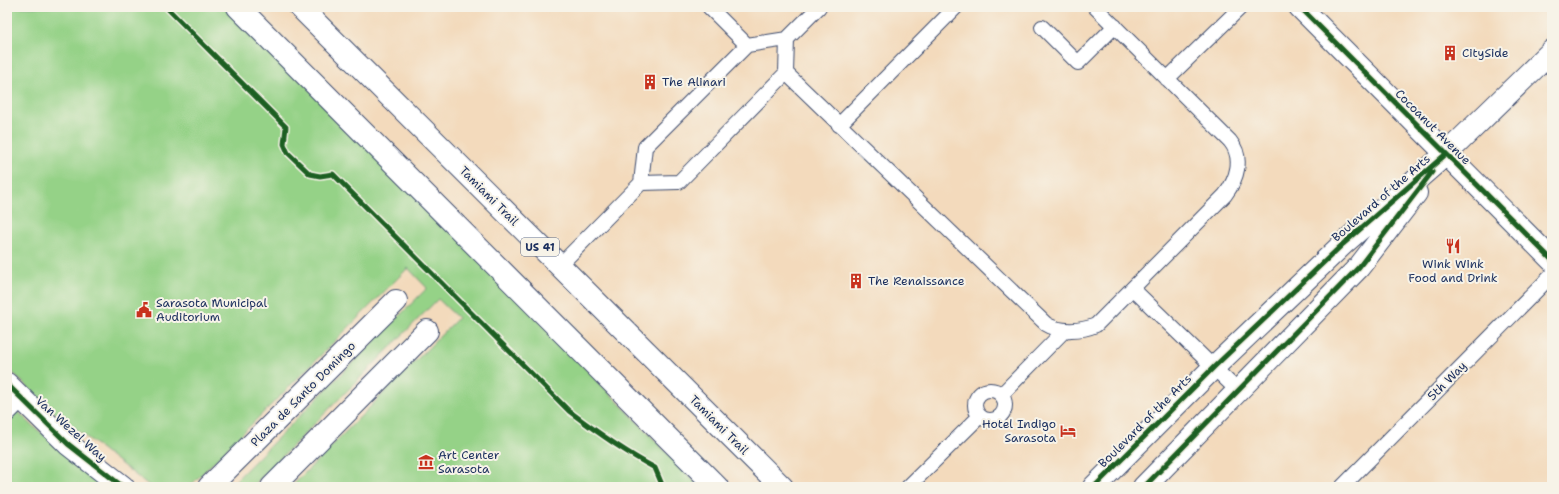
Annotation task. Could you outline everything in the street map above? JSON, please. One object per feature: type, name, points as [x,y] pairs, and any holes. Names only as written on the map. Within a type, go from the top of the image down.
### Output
[{"type":"street","points":[[238,7],[717,487]]},
{"type":"street","name":"Tamiami Trail","points":[[300,7],[782,487]]},
{"type":"street","name":"Cocoanut Avenue","points":[[1300,7],[1552,260]]},
{"type":"street","name":"Boulevard of the Arts","points":[[1094,487],[1214,367],[1343,244],[1446,154],[1552,51]]},
{"type":"street","name":"Boulevard of the Arts","points":[[1144,487],[1359,267],[1446,154]]},
{"type":"street","name":"Plaza de Santo Domingo","points":[[209,487],[396,302]]},
{"type":"street","points":[[272,487],[427,331]]},
{"type":"street","name":"Van Wezel Way","points":[[7,384],[68,444],[123,487]]},
{"type":"lane","points":[[709,7],[746,44]]},
{"type":"lane","points":[[559,266],[641,183],[645,148],[746,44],[787,39],[819,7]]},
{"type":"lane","points":[[840,125],[956,7]]},
{"type":"lane","points":[[786,73],[1046,324],[1053,328],[1065,330],[1082,329],[1096,325],[1133,289],[1225,195],[1238,171],[1234,145],[1096,7]]},
{"type":"lane","points":[[1167,79],[1241,7]]},
{"type":"lane","points":[[1042,27],[1078,63],[1115,26]]},
{"type":"lane","points":[[641,183],[679,182],[786,73],[787,39]]},
{"type":"lane","name":"5th Way","points":[[1342,487],[1552,275]]},
{"type":"lane","points":[[1133,289],[1238,391]]},
{"type":"lane","points":[[1001,395],[1065,330]]},
{"type":"lane","points":[[993,390],[1001,395],[1005,404],[1005,409],[999,418],[989,420],[980,416],[975,408],[976,398],[979,394],[993,390]]},
{"type":"lane","points":[[7,414],[22,400]]},
{"type":"lane","points":[[908,487],[980,416]]},
{"type":"green space","points":[[7,7],[231,7],[415,191],[700,487],[291,487],[458,318],[438,299],[252,487],[229,487],[427,288],[408,268],[189,487],[151,487],[50,409],[7,367]]},
{"type":"green space","points":[[7,401],[34,427],[111,487],[7,487]]},
{"type":"cycle path","points":[[166,7],[286,127],[284,144],[288,153],[310,174],[320,176],[333,174],[569,411],[632,455],[655,468],[663,487]]},
{"type":"cycle path","points":[[1300,7],[1552,260]]},
{"type":"cycle path","points":[[1094,487],[1214,367],[1343,244],[1446,154]]},
{"type":"cycle path","points":[[1144,487],[1359,267],[1432,172]]},
{"type":"cycle path","points":[[7,384],[68,444],[123,487]]},
{"type":"place","name":"CitySide","points":[[1450,53]]},
{"type":"place","name":"The Alinari","points":[[650,82]]},
{"type":"place","name":"Wink Wink Food and Drink","points":[[1453,246]]},
{"type":"place","name":"The Renaissance","points":[[856,281]]},
{"type":"place","name":"Sarasota Municipal Auditorium","points":[[144,310]]},
{"type":"place","name":"Hotel Indigo Sarasota","points":[[1068,431]]},
{"type":"place","name":"Art Center Sarasota","points":[[426,462]]}]
